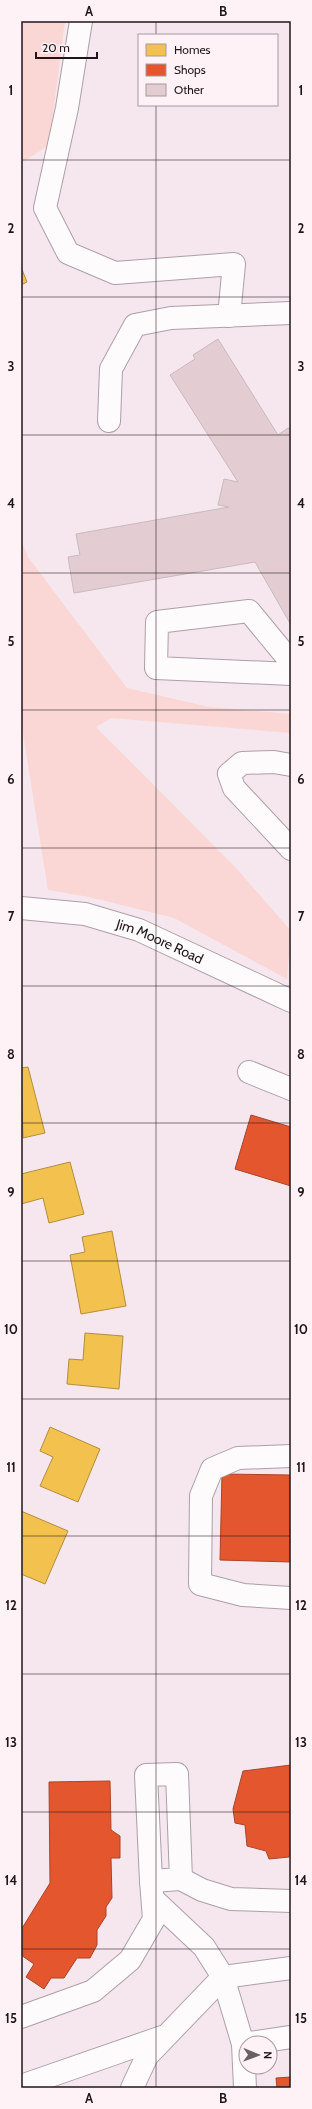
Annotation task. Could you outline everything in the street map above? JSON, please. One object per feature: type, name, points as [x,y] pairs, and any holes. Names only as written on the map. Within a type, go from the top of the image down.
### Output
[{"type":"street","points":[[81,21],[67,108],[45,208],[68,253],[114,273],[234,264],[229,316]]},
{"type":"street","points":[[109,421],[111,369],[135,325],[171,318],[291,313]]},
{"type":"street","points":[[291,662],[249,611],[157,622],[156,668],[291,674]]},
{"type":"street","points":[[291,765],[274,762],[242,763],[229,774],[234,788],[291,849]]},
{"type":"street","name":"Jim Moore Road","points":[[21,908],[86,914],[139,930],[291,1001]]},
{"type":"street","points":[[249,1072],[291,1089]]},
{"type":"street","points":[[291,1456],[238,1458],[212,1469],[201,1496],[200,1584],[243,1596],[291,1598]]},
{"type":"street","points":[[21,2017],[93,1991],[130,1960],[154,1919],[146,1775],[177,1774],[181,1879]]},
{"type":"street","points":[[152,1890],[181,1879],[202,1890],[231,1899],[291,1901]]},
{"type":"street","points":[[152,1890],[204,1947],[223,1977],[243,2035]]},
{"type":"street","points":[[132,2088],[147,2056],[223,1977],[291,1968]]},
{"type":"street","points":[[21,2086],[165,2036]]},
{"type":"street","points":[[278,2039],[291,2037]]},
{"type":"street","points":[[245,2075],[245,2088]]},
{"type":"shaded area","points":[[21,21],[65,21],[49,145],[21,163]]},
{"type":"shaded area","points":[[21,540],[28,557],[127,688],[209,707],[291,714],[291,733],[111,718],[96,727],[236,868],[291,931],[287,979],[174,918],[89,897],[48,890],[21,721]]},
{"type":"building: Homes","points":[[21,267],[27,282],[21,285]]},
{"type":"building: Homes","points":[[28,1067],[45,1133],[23,1138],[21,1068]]},
{"type":"building: Homes","points":[[70,1162],[84,1214],[49,1223],[43,1198],[21,1204],[21,1174]]},
{"type":"building: Homes","points":[[112,1231],[126,1306],[81,1314],[70,1255],[85,1252],[82,1237]]},
{"type":"building: Homes","points":[[85,1333],[123,1336],[119,1389],[67,1384],[69,1359],[83,1360]]},
{"type":"building: Homes","points":[[50,1427],[100,1449],[78,1502],[40,1486],[53,1457],[40,1451]]},
{"type":"building: Homes","points":[[21,1511],[68,1531],[45,1584],[21,1574]]},
{"type":"building: Shops","points":[[251,1115],[291,1127],[291,1186],[235,1169]]},
{"type":"building: Shops","points":[[222,1474],[291,1475],[291,1562],[220,1560]]},
{"type":"building: Shops","points":[[291,1765],[291,1849],[289,1857],[269,1859],[266,1851],[247,1846],[245,1825],[235,1823],[233,1809],[243,1771]]},
{"type":"building: Shops","points":[[110,1781],[111,1830],[120,1836],[120,1858],[111,1858],[112,1898],[106,1907],[106,1916],[97,1930],[97,1945],[90,1958],[77,1958],[64,1978],[51,1978],[44,1989],[26,1977],[34,1964],[21,1955],[21,1930],[50,1883],[49,1782]]},
{"type":"building: Shops","points":[[291,2077],[291,2088],[277,2088],[276,2078]]},
{"type":"building: Other","points":[[218,339],[278,435],[288,428],[291,429],[291,625],[255,562],[74,593],[68,557],[80,555],[76,534],[229,507],[218,505],[224,479],[238,482],[170,375],[195,359],[193,355]]}]
